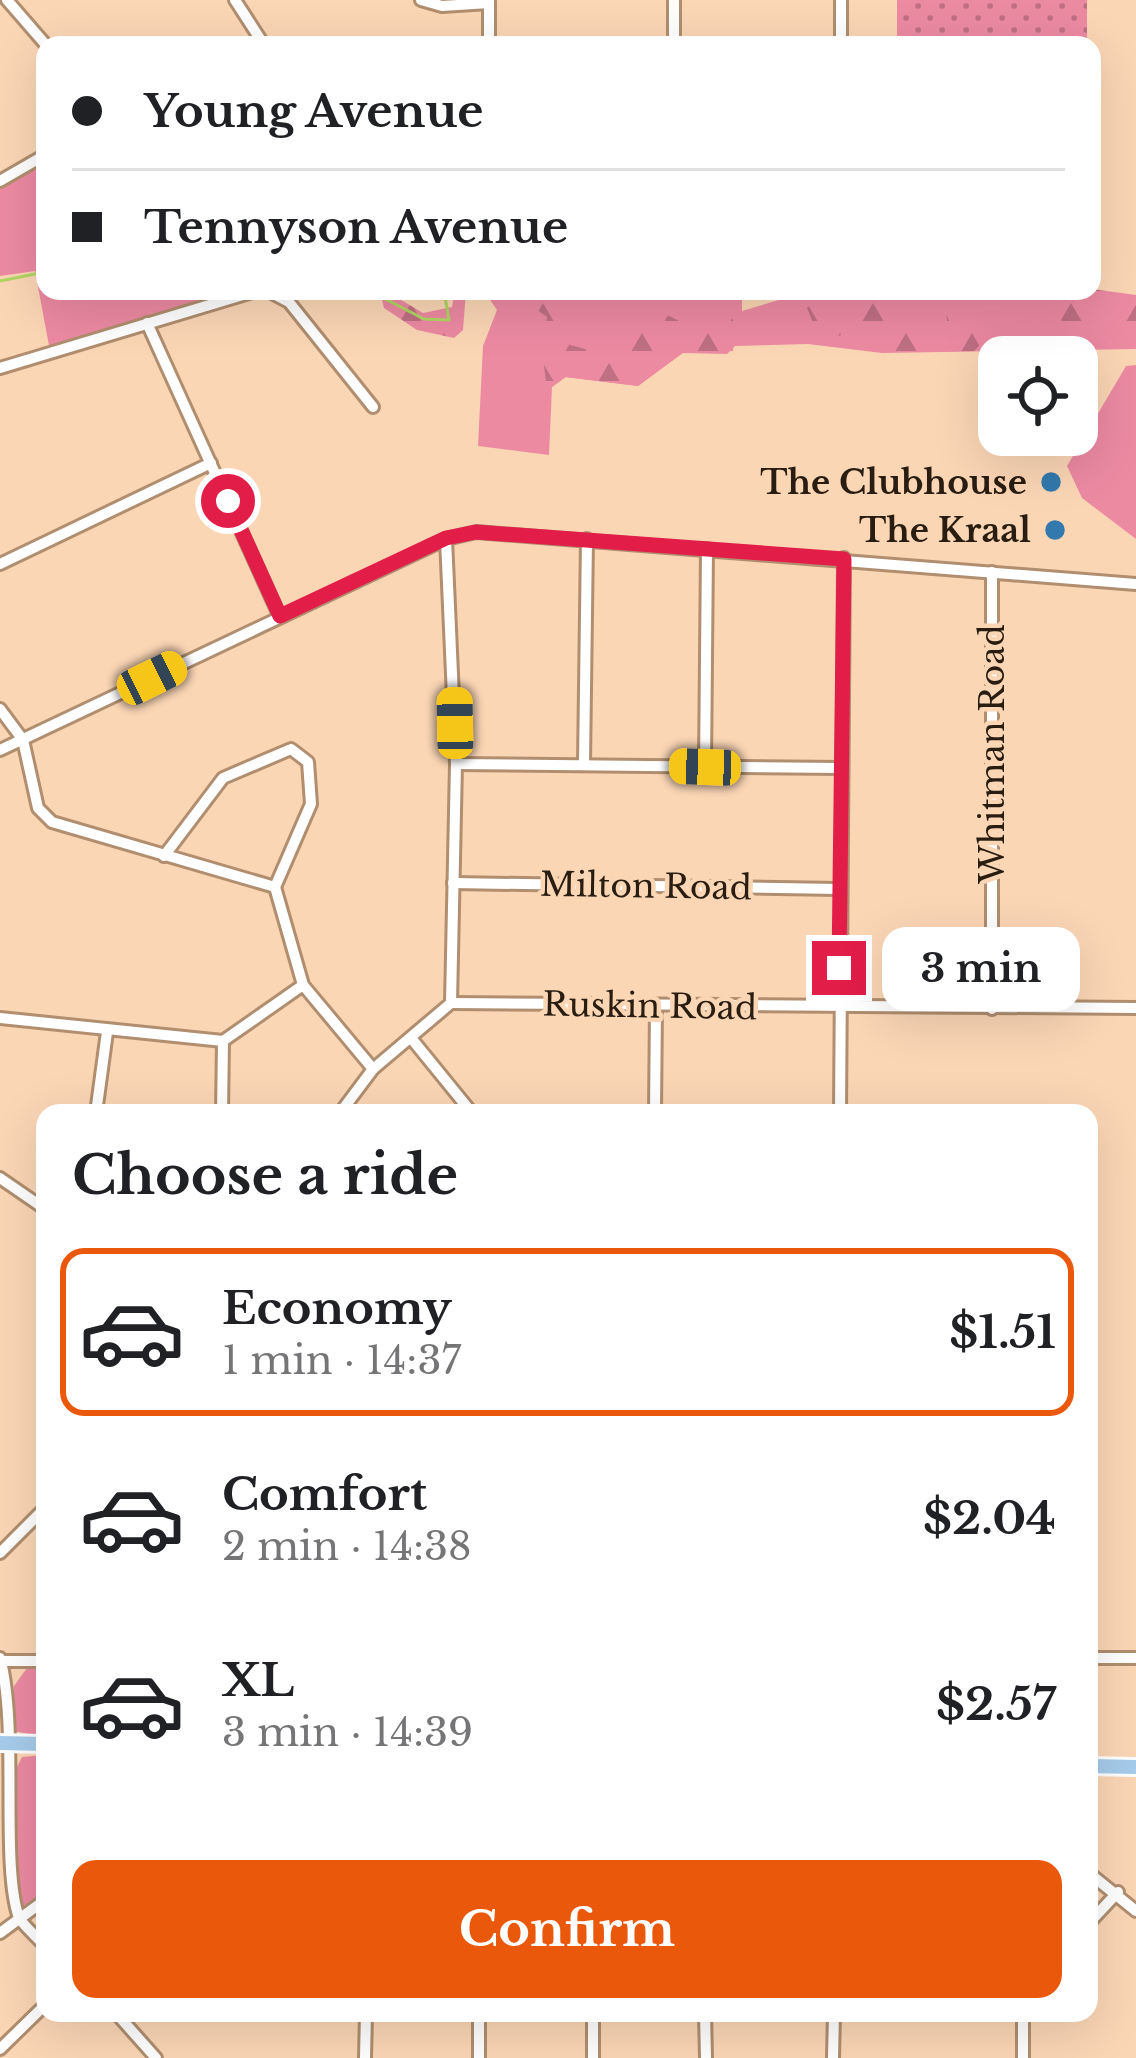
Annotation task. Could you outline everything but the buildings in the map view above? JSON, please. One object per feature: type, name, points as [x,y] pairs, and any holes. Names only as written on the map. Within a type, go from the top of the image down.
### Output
[{"type":"main road","points":[[3,1743],[36,1744]]},
{"type":"main road","points":[[1098,1766],[1136,1767]]},
{"type":"street","points":[[7,0],[38,36]]},
{"type":"street","points":[[235,0],[258,36]]},
{"type":"street","points":[[421,0],[442,6],[489,2],[489,36]]},
{"type":"street","points":[[674,0],[674,36]]},
{"type":"street","points":[[841,36],[842,0]]},
{"type":"street","points":[[0,181],[36,160]]},
{"type":"street","points":[[0,368],[225,300]]},
{"type":"street","points":[[286,300],[374,407]]},
{"type":"street","points":[[147,323],[280,616]]},
{"type":"street","points":[[0,564],[211,463]]},
{"type":"street","points":[[0,750],[446,538],[497,531],[1136,584]]},
{"type":"street","points":[[347,1104],[373,1069],[452,1003],[456,764],[446,538]]},
{"type":"street","points":[[584,763],[587,538]]},
{"type":"street","points":[[705,767],[707,549]]},
{"type":"street","points":[[840,1104],[844,559]]},
{"type":"street","name":"Whitman Road","points":[[992,572],[992,1009]]},
{"type":"street","points":[[0,709],[23,740],[44,816],[275,887]]},
{"type":"street","points":[[164,856],[223,778],[291,749],[308,762],[311,804],[275,887],[303,985],[373,1069]]},
{"type":"street","points":[[456,764],[840,768]]},
{"type":"street","name":"Milton Road","points":[[453,883],[839,889]]},
{"type":"street","points":[[0,1018],[223,1041],[303,985]]},
{"type":"street","name":"Ruskin Road","points":[[452,1003],[1136,1008]]},
{"type":"street","points":[[655,1104],[656,1007]]},
{"type":"street","points":[[97,1104],[106,1032]]},
{"type":"street","points":[[411,1038],[465,1104]]},
{"type":"street","points":[[223,1041],[223,1104]]},
{"type":"street","points":[[0,1178],[36,1199]]},
{"type":"street","points":[[0,1553],[36,1517]]},
{"type":"street","points":[[1098,1658],[1136,1658]]},
{"type":"street","points":[[36,1661],[1,1660],[2,1853],[10,1896],[19,1918],[36,1936]]},
{"type":"street","points":[[1098,1879],[1136,1911]]},
{"type":"street","points":[[1098,1913],[1118,1892]]},
{"type":"street","points":[[0,1933],[36,1906]]},
{"type":"street","points":[[0,2049],[36,2015]]},
{"type":"street","points":[[124,2022],[156,2058]]},
{"type":"street","points":[[365,2058],[366,2022]]},
{"type":"street","points":[[479,2022],[479,2058]]},
{"type":"street","points":[[593,2022],[593,2058]]},
{"type":"street","points":[[705,2022],[706,2058]]},
{"type":"street","points":[[833,2022],[833,2058]]},
{"type":"street","points":[[1023,2022],[1023,2058]]},
{"type":"green space","points":[[897,0],[1087,0],[1087,36],[897,36]]},
{"type":"green space","points":[[36,165],[36,276],[35,271],[0,276],[0,186]]},
{"type":"green space","points":[[1101,290],[1136,295],[1136,332],[1089,326],[1081,336],[1047,336],[1039,329],[1021,334],[1019,300],[1101,300]]},
{"type":"green space","points":[[40,300],[212,300],[50,351]]},
{"type":"green space","points":[[382,300],[401,300],[423,313],[465,300],[463,330],[454,338],[417,330],[384,308]]},
{"type":"green space","points":[[490,300],[742,300],[742,311],[779,300],[1099,300],[1136,332],[1136,349],[1098,350],[1098,336],[978,336],[978,351],[882,353],[808,344],[735,346],[727,354],[683,353],[638,386],[565,377],[552,387],[549,455],[478,446],[483,346],[497,310]]},
{"type":"green space","points":[[523,300],[550,300],[560,311],[570,345],[589,350],[636,331],[640,314],[669,316],[692,332],[728,311],[736,325],[733,351],[682,353],[638,386],[566,377],[552,387],[546,382],[542,350],[547,317]]},
{"type":"green space","points":[[815,300],[826,306],[830,319],[843,300],[910,300],[909,324],[916,334],[950,335],[946,315],[964,313],[968,303],[949,300],[981,300],[990,310],[991,334],[978,336],[974,351],[894,352],[869,324],[831,339],[813,323],[807,308]]},
{"type":"green space","points":[[1136,365],[1136,539],[1082,498],[1067,466],[1073,456],[1098,456],[1098,413],[1126,366]]},
{"type":"green space","points":[[27,1668],[36,1668],[36,1735],[13,1731],[14,1686]]},
{"type":"green space","points":[[36,1756],[36,1897],[21,1908],[11,1853],[16,1769],[22,1757]]},
{"type":"waterway","points":[[0,281],[36,274]]},
{"type":"waterway","points":[[387,300],[424,319],[449,320],[446,300]]},
{"type":"place","name":"The Clubhouse","points":[[1051,482]]},
{"type":"place","name":"The Kraal","points":[[1055,530]]},
{"type":"route","points":[[228,501],[280,616],[446,538],[476,532],[844,559],[839,968]]}]
